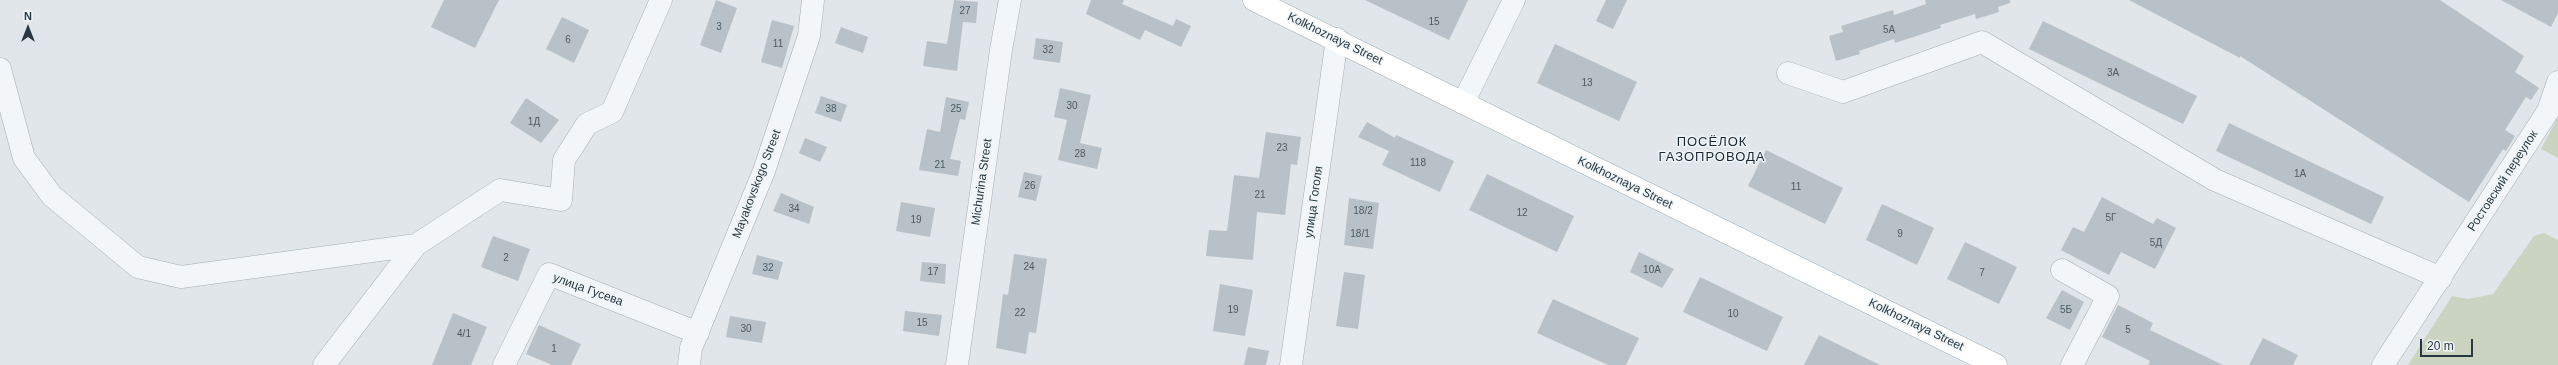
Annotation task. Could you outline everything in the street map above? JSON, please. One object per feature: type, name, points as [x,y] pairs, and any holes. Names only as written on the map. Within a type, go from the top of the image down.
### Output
[{"type":"main road","name":"Kolkhoznaya Street","points":[[1254,0],[1337,39],[1463,103],[1996,365]]},
{"type":"street","points":[[324,365],[416,245],[500,190],[561,200],[564,160],[587,124],[612,112],[660,0]]},
{"type":"street","name":"Mayakovskogo Street","points":[[689,365],[691,348],[764,171],[810,36],[813,0]]},
{"type":"street","name":"Michurina Street","points":[[957,365],[1000,50],[1010,0]]},
{"type":"street","points":[[1463,103],[1514,0]]},
{"type":"street","name":"улица Гоголя","points":[[1291,365],[1337,39]]},
{"type":"street","points":[[1788,73],[1844,92],[1982,42],[2215,180],[2441,278]]},
{"type":"street","points":[[0,69],[24,158],[52,196],[138,267],[181,276],[416,245]]},
{"type":"street","name":"Ростовский переулок","points":[[2384,365],[2548,111],[2558,82]]},
{"type":"street","points":[[2062,270],[2108,296],[2072,365]]},
{"type":"street","name":"улица Гусева","points":[[504,365],[549,274],[698,332]]},
{"type":"green space","points":[[2558,117],[2558,158],[2541,149]]},
{"type":"green space","points":[[2544,233],[2558,240],[2558,365],[2408,365],[2452,296],[2468,299],[2493,294],[2534,236]]},
{"type":"building","points":[[444,0],[499,0],[475,48],[431,27]]},
{"type":"building","points":[[716,0],[737,8],[721,53],[700,45]]},
{"type":"building","points":[[954,0],[978,2],[976,23],[963,22],[957,71],[923,66],[927,41],[947,44]]},
{"type":"building","points":[[1091,0],[1124,0],[1122,4],[1173,26],[1176,19],[1191,26],[1181,47],[1145,30],[1140,40],[1086,14]]},
{"type":"building","points":[[1365,0],[1468,0],[1449,40]]},
{"type":"building","points":[[1606,0],[1627,0],[1613,29],[1596,21]]},
{"type":"building","points":[[1925,0],[2010,0],[2010,3],[1998,7],[1999,12],[1976,19],[1975,14],[1940,25],[1941,28],[1895,43],[1894,39],[1859,51],[1860,54],[1836,61],[1829,36],[1843,32],[1841,26],[1893,10],[1894,15],[1926,4]]},
{"type":"building","points":[[2129,0],[2440,0],[2524,56],[2515,72],[2539,88],[2531,100],[2526,97],[2505,130],[2515,136],[2506,151],[2503,149],[2469,202],[2240,56],[2240,58]]},
{"type":"building","points":[[2501,0],[2558,0],[2558,13],[2551,27]]},
{"type":"building","points":[[562,17],[589,30],[574,63],[546,49]]},
{"type":"building","points":[[772,20],[794,26],[782,68],[761,62]]},
{"type":"building","points":[[2043,21],[2197,96],[2183,124],[2029,49]]},
{"type":"building","points":[[841,27],[868,37],[863,53],[835,43]]},
{"type":"building","points":[[1036,38],[1063,42],[1060,63],[1033,59]]},
{"type":"building","points":[[1555,44],[1637,82],[1619,121],[1537,83]]},
{"type":"building","points":[[1060,88],[1091,95],[1080,143],[1102,148],[1097,169],[1058,160],[1067,120],[1054,117]]},
{"type":"building","points":[[821,96],[847,105],[841,122],[815,113]]},
{"type":"building","points":[[946,97],[969,102],[965,120],[960,119],[950,159],[961,161],[958,176],[919,170],[927,129],[940,132]]},
{"type":"building","points":[[526,98],[559,120],[541,143],[510,123]]},
{"type":"building","points":[[1367,122],[1395,138],[1396,135],[1454,161],[1440,192],[1382,165],[1389,151],[1358,137]]},
{"type":"building","points":[[2229,123],[2384,197],[2371,224],[2216,151]]},
{"type":"building","points":[[1266,132],[1301,137],[1297,165],[1291,164],[1285,215],[1257,212],[1253,260],[1206,256],[1209,230],[1227,231],[1234,175],[1259,178]]},
{"type":"building","points":[[805,138],[827,147],[820,162],[799,153]]},
{"type":"building","points":[[1766,150],[1843,188],[1825,224],[1748,186]]},
{"type":"building","points":[[1024,172],[1042,176],[1036,201],[1018,197]]},
{"type":"building","points":[[1487,174],[1574,216],[1557,252],[1469,210]]},
{"type":"building","points":[[781,193],[814,207],[809,224],[773,211]]},
{"type":"building","points":[[2102,197],[2153,224],[2157,218],[2176,228],[2155,269],[2121,252],[2109,275],[2061,250],[2073,227],[2084,232]]},
{"type":"building","points":[[1349,198],[1379,203],[1373,249],[1344,245]]},
{"type":"building","points":[[901,202],[935,208],[930,237],[896,231]]},
{"type":"building","points":[[1882,204],[1934,228],[1917,265],[1866,240]]},
{"type":"building","points":[[493,236],[530,249],[518,281],[481,267]]},
{"type":"building","points":[[1965,242],[2017,267],[1999,304],[1947,279]]},
{"type":"building","points":[[1639,252],[1674,269],[1662,288],[1630,272]]},
{"type":"building","points":[[1014,254],[1047,259],[1036,333],[1029,332],[1026,354],[996,348],[1003,294],[1008,295]]},
{"type":"building","points":[[757,255],[783,262],[778,280],[752,274]]},
{"type":"building","points":[[922,262],[946,264],[945,284],[920,281]]},
{"type":"building","points":[[1344,272],[1365,275],[1358,329],[1336,326]]},
{"type":"building","points":[[1700,277],[1783,317],[1767,351],[1683,312]]},
{"type":"building","points":[[1220,284],[1253,290],[1245,336],[1213,331]]},
{"type":"building","points":[[2062,290],[2084,302],[2070,330],[2046,318]]},
{"type":"building","points":[[1553,299],[1639,338],[1626,365],[1608,365],[1537,333]]},
{"type":"building","points":[[2118,305],[2153,323],[2150,330],[2223,365],[2148,365],[2150,361],[2102,337]]},
{"type":"building","points":[[905,311],[942,315],[939,336],[903,331]]},
{"type":"building","points":[[453,313],[487,327],[471,365],[432,365]]},
{"type":"building","points":[[730,316],[766,322],[762,343],[726,337]]},
{"type":"building","points":[[539,325],[581,344],[571,365],[552,365],[526,354]]},
{"type":"building","points":[[1819,335],[1880,365],[1804,365]]},
{"type":"building","points":[[2263,338],[2298,355],[2293,365],[2249,365]]},
{"type":"building","points":[[1248,347],[1269,351],[1266,365],[1244,365]]},
{"type":"district","name":"ПОСЁЛОК ГАЗОПРОВОДА","points":[[1712,150]]}]
